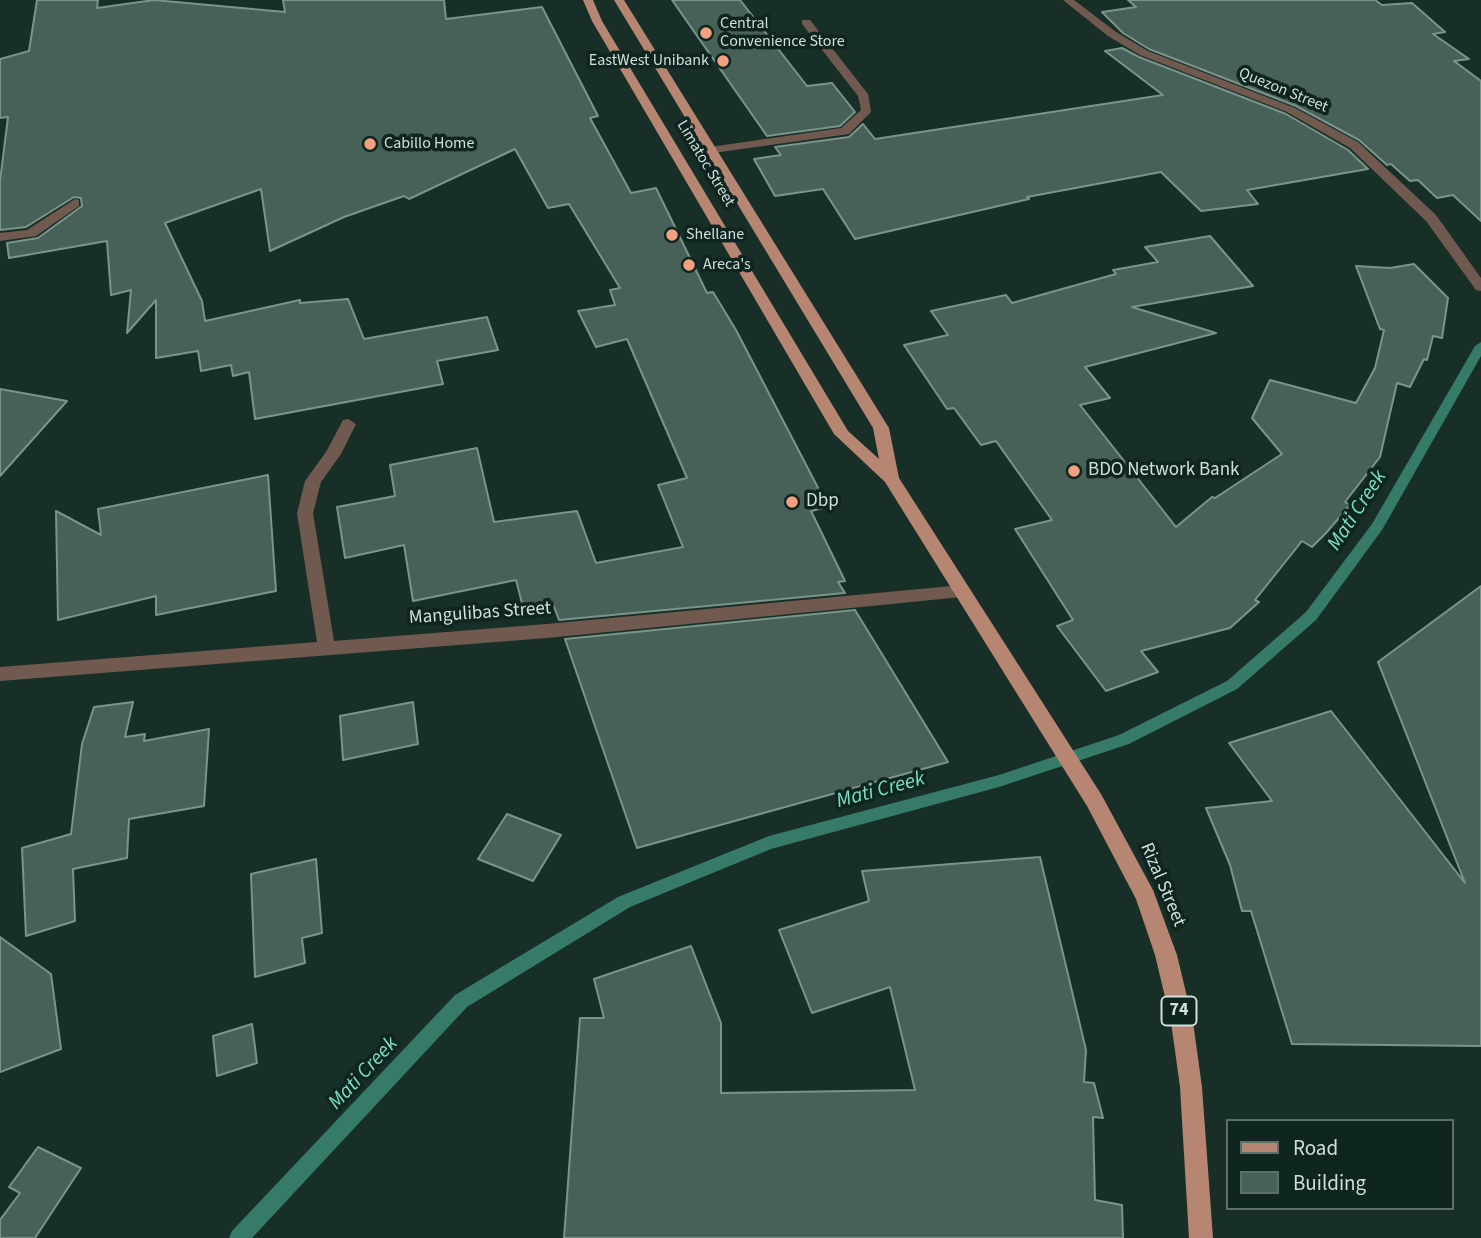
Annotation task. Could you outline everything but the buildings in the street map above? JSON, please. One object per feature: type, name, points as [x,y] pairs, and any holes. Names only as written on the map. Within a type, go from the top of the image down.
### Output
[{"type":"main road","name":"Limatoc Street","points":[[589,0],[597,21],[701,159],[880,428],[891,478]]},
{"type":"main road","name":"Limatoc Street","points":[[619,0],[842,434],[891,478],[962,591]]},
{"type":"main road","name":"Rizal Street","points":[[962,591],[1094,800],[1146,897],[1166,955],[1182,1022],[1191,1087],[1201,1238]]},
{"type":"street","name":"Quezon Street","points":[[1068,0],[1112,34],[1144,53],[1291,110],[1354,145],[1431,218],[1481,287]]},
{"type":"street","points":[[701,159],[845,131],[867,110],[864,96],[806,22]]},
{"type":"street","points":[[0,237],[31,233],[75,203]]},
{"type":"street","points":[[326,646],[306,513],[313,481],[333,454],[348,424]]},
{"type":"street","name":"Mangulibas Street","points":[[0,674],[326,646],[547,631],[962,591]]},
{"type":"waterway","name":"Mati Creek","points":[[239,1238],[461,1001],[624,902],[769,843],[999,781],[1124,740],[1232,685],[1311,616],[1377,527],[1481,346]]},
{"type":"place","name":"Central Convenience Store","points":[[706,33]]},
{"type":"place","name":"EastWest Unibank","points":[[723,61]]},
{"type":"place","name":"Cabillo Home","points":[[370,144]]},
{"type":"place","name":"Shellane","points":[[672,235]]},
{"type":"place","name":"Areca's","points":[[689,265]]},
{"type":"place","name":"BDO Network Bank","points":[[1074,471]]},
{"type":"place","name":"Dbp","points":[[792,502]]}]
